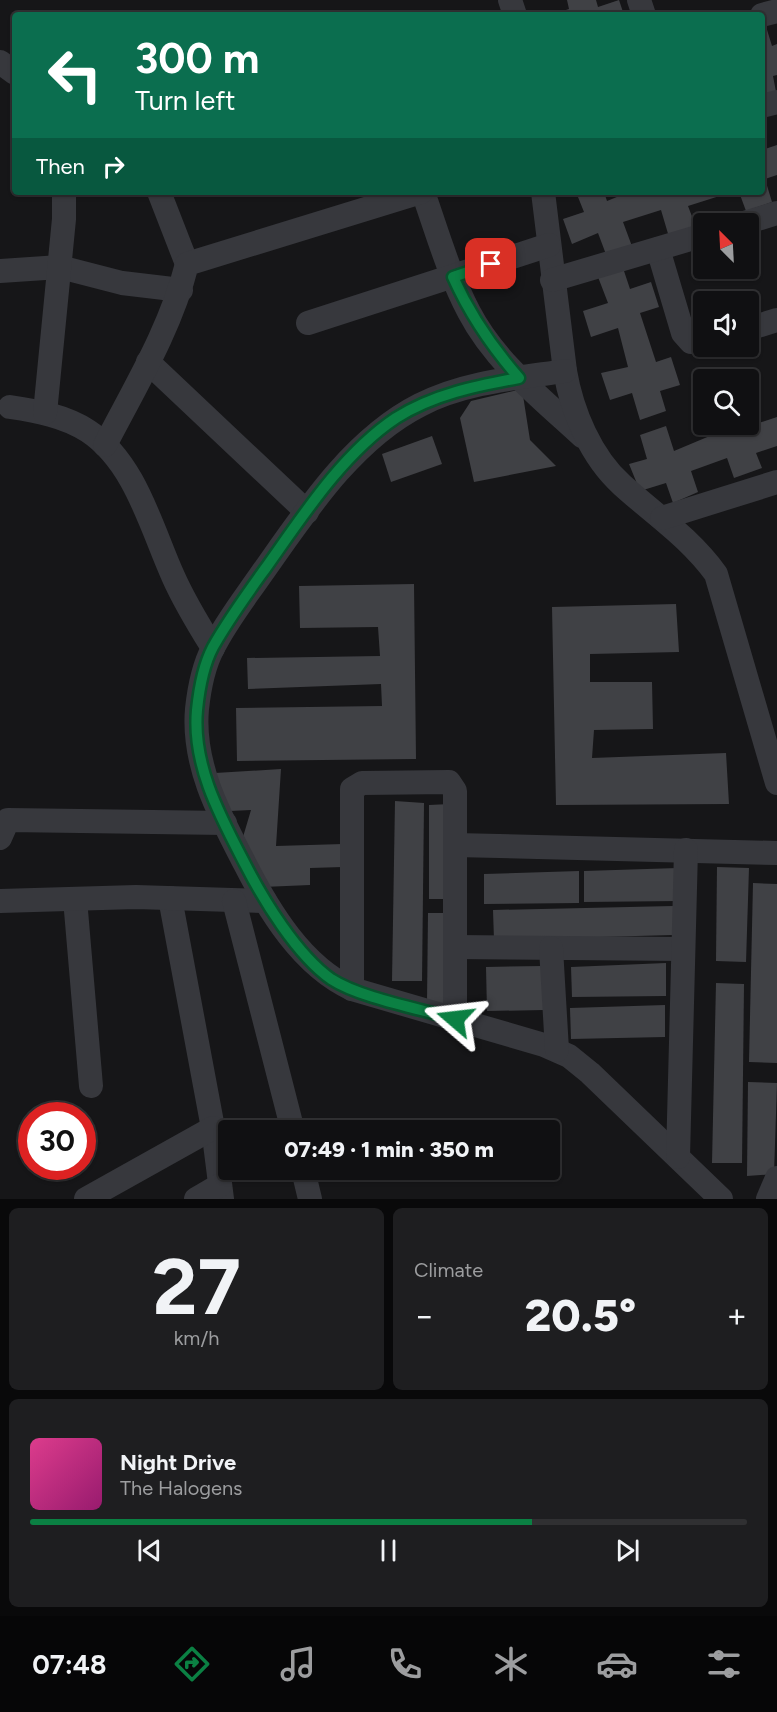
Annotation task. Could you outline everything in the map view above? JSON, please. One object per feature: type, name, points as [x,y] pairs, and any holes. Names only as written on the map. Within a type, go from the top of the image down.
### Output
[{"type":"street","points":[[45,413],[60,267],[64,195]]},
{"type":"street","points":[[105,445],[148,362],[181,290],[187,264],[160,195]]},
{"type":"street","points":[[187,264],[412,195]]},
{"type":"street","points":[[423,195],[453,277],[470,313],[492,346],[519,378],[593,446]]},
{"type":"street","points":[[543,195],[552,279],[570,396],[593,446],[607,469],[622,485],[698,549],[716,574],[768,716],[777,783]]},
{"type":"street","points":[[759,218],[777,213]]},
{"type":"street","points":[[552,279],[693,238]]},
{"type":"street","points":[[308,323],[549,245]]},
{"type":"street","points":[[658,249],[683,333],[693,342]]},
{"type":"street","points":[[0,271],[60,267],[122,283],[181,290]]},
{"type":"street","points":[[759,325],[777,320]]},
{"type":"street","points":[[148,362],[307,512]]},
{"type":"street","points":[[565,371],[462,388],[421,404],[395,419],[348,461],[307,512],[213,648],[197,710],[198,739],[208,786],[265,901],[298,945],[326,974],[352,989],[557,1050],[590,1073],[721,1199]]},
{"type":"street","points":[[10,407],[45,413],[80,427],[105,445],[132,483],[183,597],[213,648]]},
{"type":"street","points":[[662,518],[777,482]]},
{"type":"street","points":[[352,989],[352,793],[355,785],[449,782],[456,791],[455,1019]]},
{"type":"street","points":[[0,838],[8,819],[225,823]]},
{"type":"street","points":[[455,845],[777,852]]},
{"type":"street","points":[[678,1157],[686,850]]},
{"type":"street","points":[[0,901],[170,898],[265,901]]},
{"type":"street","points":[[170,898],[213,1128],[221,1192],[196,1199]]},
{"type":"street","points":[[75,899],[91,1086]]},
{"type":"street","points":[[234,901],[290,1120]]},
{"type":"street","points":[[455,946],[683,949]]},
{"type":"street","points":[[551,948],[557,1050]]},
{"type":"street","points":[[86,1199],[213,1128]]},
{"type":"street","points":[[768,1199],[777,1178]]},
{"type":"street","points":[[305,1180],[310,1199]]},
{"type":"building","points":[[567,0],[596,0],[598,7],[619,0],[623,12],[560,12],[569,9]]},
{"type":"building","points":[[765,23],[772,46],[777,44],[777,75],[773,76],[777,97],[765,100]]},
{"type":"building","points":[[777,145],[777,175],[765,179],[765,149]]},
{"type":"building","points":[[765,179],[772,202],[746,211],[740,195],[765,195]]},
{"type":"building","points":[[577,195],[605,195],[607,201],[622,195],[723,195],[688,206],[693,219],[693,228],[669,237],[661,210],[623,222],[633,249],[607,257],[598,233],[572,244],[563,219],[584,212]]},
{"type":"building","points":[[623,268],[630,289],[651,282],[659,307],[640,313],[656,362],[671,357],[680,385],[660,391],[666,411],[640,420],[632,393],[610,400],[601,373],[628,367],[618,328],[591,337],[583,311],[608,303],[598,277]]},
{"type":"building","points":[[522,389],[530,440],[556,466],[474,482],[460,418],[471,401]]},
{"type":"building","points":[[777,417],[777,446],[756,453],[762,468],[734,478],[727,458],[691,471],[698,492],[673,503],[666,483],[640,491],[629,464],[647,459],[640,435],[666,426],[674,451],[712,435],[759,435],[759,423]]},
{"type":"building","points":[[432,436],[442,464],[391,482],[382,454]]},
{"type":"building","points":[[414,584],[416,759],[237,761],[236,708],[382,706],[381,684],[248,689],[247,658],[380,656],[378,627],[300,628],[299,586]]},
{"type":"building","points":[[676,604],[679,652],[590,654],[590,682],[652,682],[653,729],[594,730],[592,758],[726,753],[729,804],[556,805],[552,607]]},
{"type":"building","points":[[281,769],[276,846],[343,844],[343,867],[310,868],[310,885],[263,887],[243,837],[251,810],[230,811],[215,773]]},
{"type":"building","points":[[395,801],[424,803],[422,981],[392,981]]},
{"type":"building","points":[[450,804],[449,899],[429,899],[429,805]]},
{"type":"building","points":[[717,867],[749,868],[746,962],[716,961]]},
{"type":"building","points":[[678,868],[679,901],[584,902],[584,871]]},
{"type":"building","points":[[579,871],[579,903],[484,904],[484,874]]},
{"type":"building","points":[[753,883],[777,884],[777,1063],[749,1062]]},
{"type":"building","points":[[673,906],[673,935],[494,940],[493,910]]},
{"type":"building","points":[[428,913],[450,913],[449,1005],[427,1003]]},
{"type":"building","points":[[666,963],[666,996],[572,997],[571,967]]},
{"type":"building","points":[[543,966],[544,1010],[487,1011],[486,967]]},
{"type":"building","points":[[716,983],[744,984],[742,1163],[712,1163]]},
{"type":"building","points":[[665,1005],[665,1037],[571,1039],[570,1008]]},
{"type":"building","points":[[748,1082],[777,1083],[774,1174],[747,1176]]},
{"type":"route","points":[[455,1019],[352,989],[333,980],[298,945],[265,901],[213,799],[203,769],[198,739],[197,710],[207,661],[232,616],[287,538],[348,461],[395,419],[421,404],[462,388],[519,378],[492,346],[470,313],[453,277],[491,264]]}]
